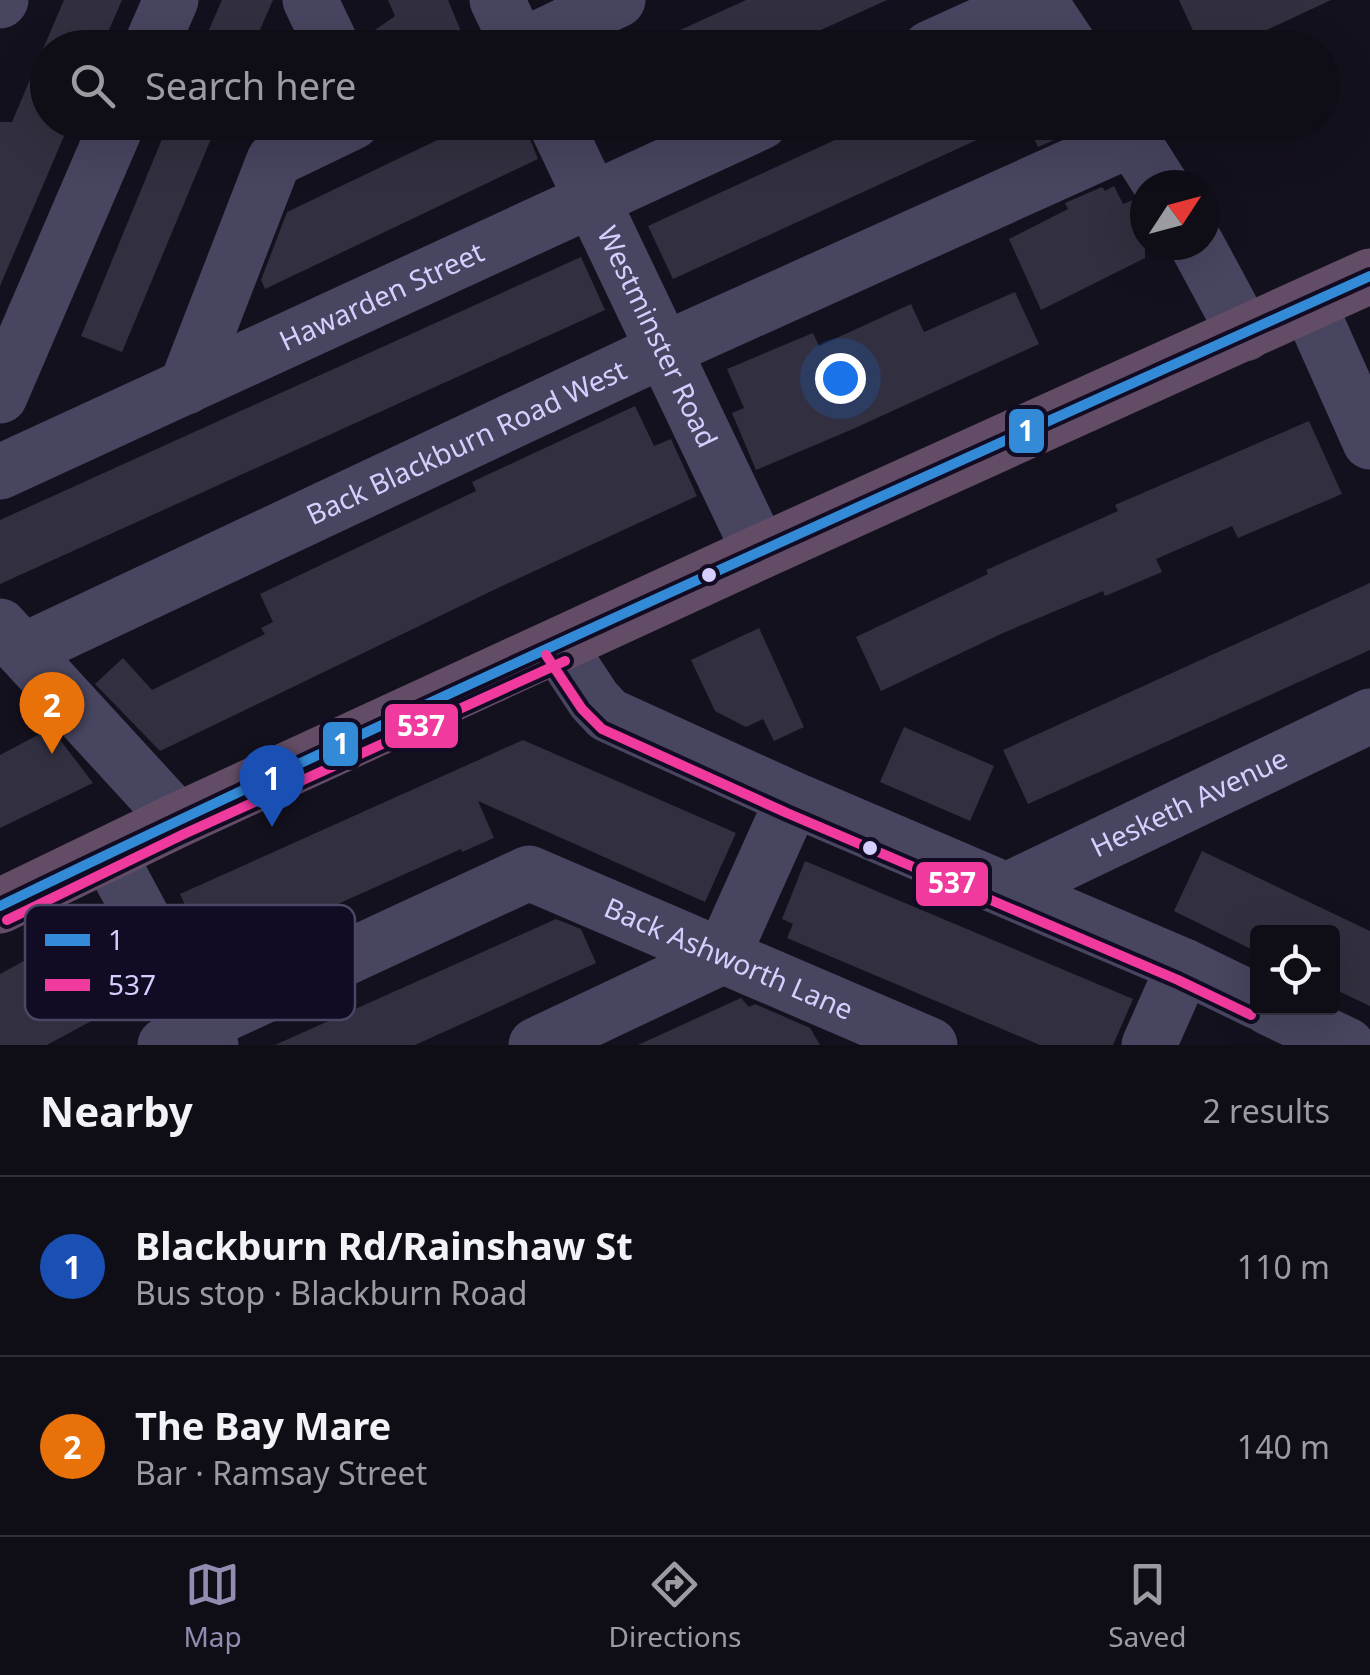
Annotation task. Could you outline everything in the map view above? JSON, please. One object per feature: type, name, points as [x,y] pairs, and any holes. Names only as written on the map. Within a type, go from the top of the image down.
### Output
[{"type":"highway","points":[[0,906],[760,552],[1370,276]]},
{"type":"street","points":[[158,30],[171,0]]},
{"type":"street","points":[[310,0],[324,30]]},
{"type":"street","points":[[497,0],[511,30]]},
{"type":"street","points":[[555,30],[618,0]]},
{"type":"street","points":[[970,30],[1038,0],[1059,30]]},
{"type":"street","points":[[0,396],[110,140]]},
{"type":"street","points":[[186,387],[274,160],[316,140]]},
{"type":"street","name":"Westminster Road","points":[[564,140],[760,552]]},
{"type":"street","name":"Hawarden Street","points":[[0,472],[722,140]]},
{"type":"street","name":"Back Blackburn Road West","points":[[11,638],[662,350],[1108,140]]},
{"type":"street","points":[[1133,140],[1152,170]]},
{"type":"street","points":[[1205,260],[1245,334]]},
{"type":"street","points":[[1309,305],[1370,442]]},
{"type":"street","points":[[11,638],[178,820]]},
{"type":"street","points":[[559,646],[608,715],[1250,998]]},
{"type":"street","name":"Hesketh Avenue","points":[[1007,890],[1370,716]]},
{"type":"street","points":[[536,1045],[722,958],[793,799]]},
{"type":"street","points":[[108,855],[131,905]]},
{"type":"street","name":"Back Ashworth Lane","points":[[355,958],[529,873],[917,1043]]},
{"type":"street","points":[[1149,1045],[1184,966]]},
{"type":"street","points":[[1284,1015],[1346,1045]]},
{"type":"street","name":"Back Ashworth Lane","points":[[192,1038],[229,1020]]},
{"type":"building","points":[[64,0],[122,0],[109,30],[51,30]]},
{"type":"building","points":[[222,0],[273,0],[260,30],[209,30]]},
{"type":"building","points":[[388,0],[448,0],[460,30],[375,30],[395,16]]},
{"type":"building","points":[[746,0],[887,0],[821,30],[680,30]]},
{"type":"building","points":[[1179,0],[1331,0],[1267,30],[1193,30]]},
{"type":"building","points":[[30,80],[30,140],[62,140],[0,286],[0,122],[12,122]]},
{"type":"building","points":[[162,140],[210,140],[122,352],[81,336]]},
{"type":"building","points":[[437,140],[530,140],[538,159],[265,289],[261,280],[287,212]]},
{"type":"building","points":[[835,140],[977,140],[673,279],[648,226]]},
{"type":"building","points":[[1035,140],[1054,140],[1038,147]]},
{"type":"building","points":[[1114,186],[1123,204],[1130,201],[1130,260],[1141,260],[1041,310],[1009,239],[1068,209],[1065,203],[1102,187],[1105,191]]},
{"type":"building","points":[[581,257],[605,310],[0,584],[0,520]]},
{"type":"building","points":[[1015,292],[1039,344],[756,470],[732,413],[744,408],[727,369],[813,333],[819,346],[911,304],[924,332]]},
{"type":"building","points":[[635,406],[654,446],[671,439],[697,496],[160,751],[95,684],[123,658],[152,690],[265,634],[261,628],[273,622],[260,594],[476,491],[472,482]]},
{"type":"building","points":[[1309,421],[1342,494],[1238,538],[1232,526],[1156,559],[1162,572],[1105,596],[1103,591],[1003,633],[881,691],[856,637],[988,574],[986,570],[1118,511],[1115,505]]},
{"type":"building","points":[[1370,583],[1370,650],[1028,804],[1003,750]]},
{"type":"building","points":[[759,628],[804,727],[774,741],[763,719],[746,727],[715,711],[691,660]]},
{"type":"building","points":[[904,727],[994,766],[970,821],[880,782]]},
{"type":"building","points":[[51,728],[93,783],[0,828],[0,755]]},
{"type":"building","points":[[523,740],[736,833],[705,902],[478,801],[494,838],[335,905],[185,905],[180,894]]},
{"type":"building","points":[[1202,851],[1370,931],[1370,1006],[1340,992],[1340,925],[1250,925],[1250,949],[1174,911]]},
{"type":"building","points":[[805,861],[1133,999],[1113,1045],[1040,1045],[787,938],[793,924],[782,919]]},
{"type":"building","points":[[556,919],[581,929],[596,963],[415,1045],[275,1045],[331,1020],[355,1020],[355,1009]]},
{"type":"building","points":[[25,960],[25,1020],[93,1020],[47,1045],[0,1045],[0,974]]},
{"type":"building","points":[[741,998],[749,1007],[755,1004],[810,1028],[820,1045],[638,1045]]},
{"type":"transit line","name":"1","points":[[0,906],[512,665],[1370,276]]},
{"type":"transit line","name":"537","points":[[546,655],[582,709],[602,729],[1250,1015]]},
{"type":"transit line","name":"537","points":[[38,905],[184,834],[565,661]]},
{"type":"transit line","name":"537","points":[[7,920],[25,911]]},
{"type":"place","name":"The Bay Mare","points":[[52,754]]},
{"type":"place","name":"Blackburn Rd/Rainshaw St","points":[[272,827]]}]
